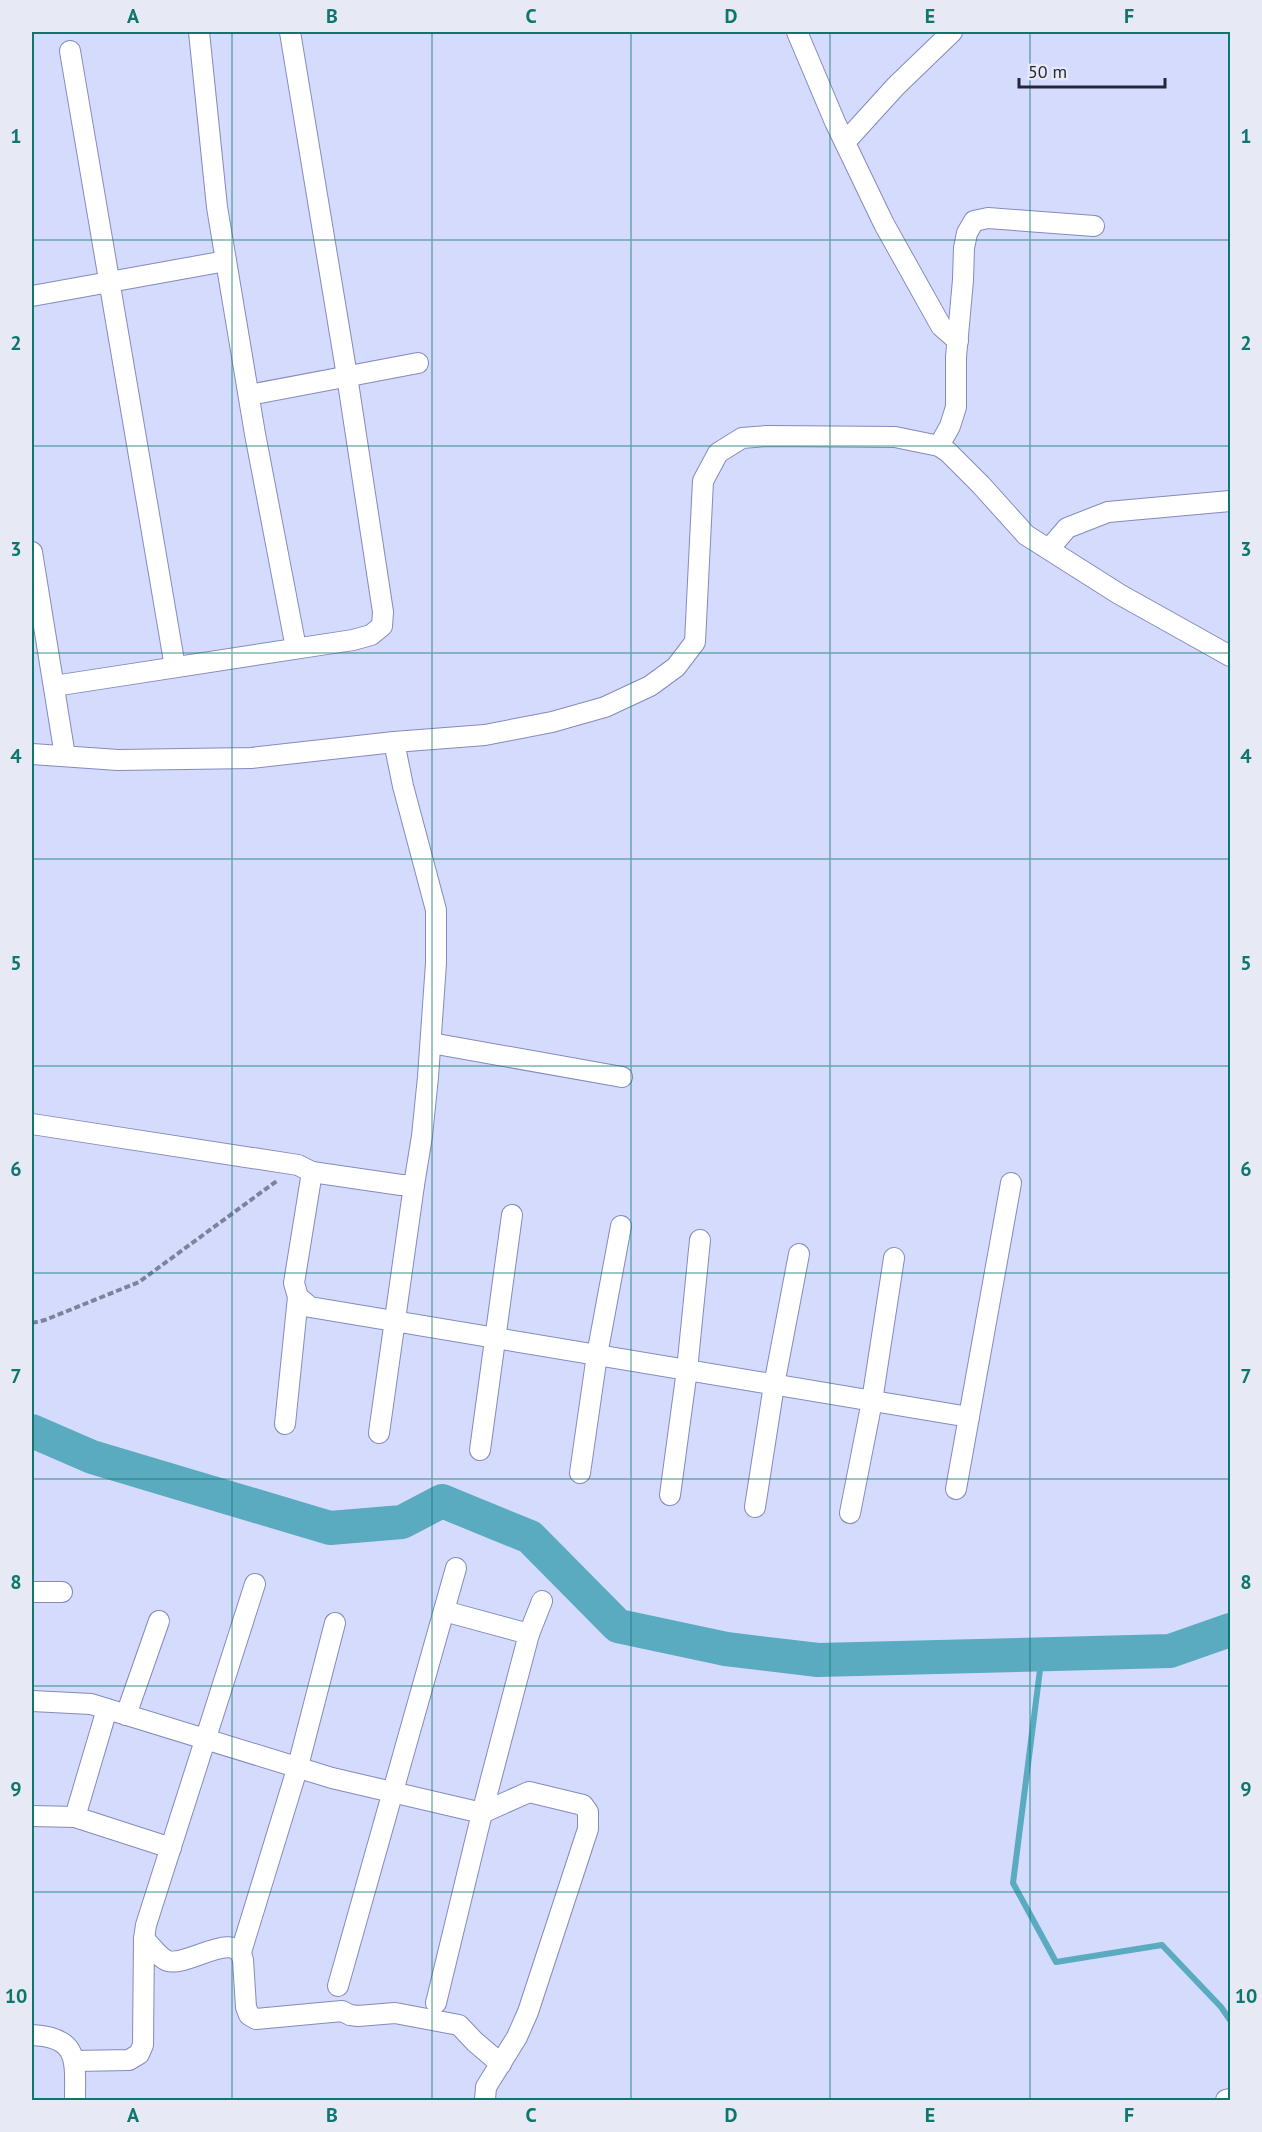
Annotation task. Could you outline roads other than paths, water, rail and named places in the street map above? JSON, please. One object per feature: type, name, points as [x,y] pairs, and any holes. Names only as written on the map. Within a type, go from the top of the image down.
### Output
[{"type":"street","points":[[199,32],[217,207],[296,648]]},
{"type":"street","points":[[54,686],[371,636],[382,626],[383,612],[347,376],[290,32]]},
{"type":"street","points":[[797,32],[884,224],[941,326],[958,341]]},
{"type":"street","points":[[846,141],[896,86],[952,32]]},
{"type":"street","points":[[70,51],[176,667]]},
{"type":"street","points":[[939,446],[950,426],[956,407],[964,248],[967,233],[974,221],[988,218],[1094,226]]},
{"type":"street","points":[[32,296],[226,261]]},
{"type":"street","points":[[249,395],[418,363]]},
{"type":"street","points":[[32,754],[118,760],[251,758],[394,742],[485,735],[552,722],[605,708],[650,686],[676,667],[695,642],[703,481],[718,453],[742,438],[766,436],[895,437],[939,446],[981,485],[1026,535],[1119,594],[1230,656]]},
{"type":"street","points":[[1049,549],[1067,528],[1108,512],[1230,501]]},
{"type":"street","points":[[32,552],[65,756]]},
{"type":"street","points":[[379,1432],[422,1136],[436,963],[436,910],[403,786],[394,742]]},
{"type":"street","points":[[431,1043],[622,1077]]},
{"type":"street","points":[[32,1124],[401,1185],[414,1185]]},
{"type":"street","points":[[285,1424],[298,1297],[294,1283],[305,1169]]},
{"type":"street","points":[[956,1489],[1011,1183]]},
{"type":"street","points":[[480,1450],[512,1215]]},
{"type":"street","points":[[580,1473],[597,1355],[621,1226]]},
{"type":"street","points":[[670,1495],[687,1370],[700,1239]]},
{"type":"street","points":[[755,1507],[774,1385],[799,1254]]},
{"type":"street","points":[[850,1513],[872,1401],[894,1258]]},
{"type":"street","points":[[298,1297],[310,1307],[969,1418]]},
{"type":"street","points":[[338,1986],[456,1568]]},
{"type":"street","points":[[75,2061],[129,2060],[139,2054],[143,2045],[146,1925],[255,1584]]},
{"type":"street","points":[[32,1592],[62,1592]]},
{"type":"street","points":[[436,2003],[482,1813],[529,1634],[542,1601]]},
{"type":"street","points":[[444,1611],[529,1634]]},
{"type":"street","points":[[75,1817],[117,1712],[159,1621]]},
{"type":"street","points":[[335,1623],[298,1766],[241,1952],[246,2007],[249,2015],[256,2019],[342,2011],[358,2016],[395,2013],[459,2025],[501,2064]]},
{"type":"street","points":[[32,1701],[91,1704],[298,1766],[332,1779],[482,1813],[529,1792],[583,1805],[588,1812],[588,1829],[528,2012],[517,2037],[486,2087],[485,2100]]},
{"type":"street","points":[[32,1816],[75,1817],[171,1848]]},
{"type":"street","points":[[144,1939],[165,1960],[174,1962],[224,1947],[236,1947],[241,1952]]},
{"type":"street","points":[[32,2035],[59,2041],[71,2051],[75,2061],[75,2100]]},
{"type":"street","points":[[1226,2100],[1230,2099]]},
{"type":"waterway","points":[[32,1431],[92,1457],[330,1528],[402,1522],[442,1501],[530,1537],[618,1626],[726,1649],[818,1660],[1170,1651],[1230,1630]]},
{"type":"waterway","points":[[1042,1654],[1013,1883],[1056,1962],[1162,1945],[1221,2007],[1230,2020]]}]
